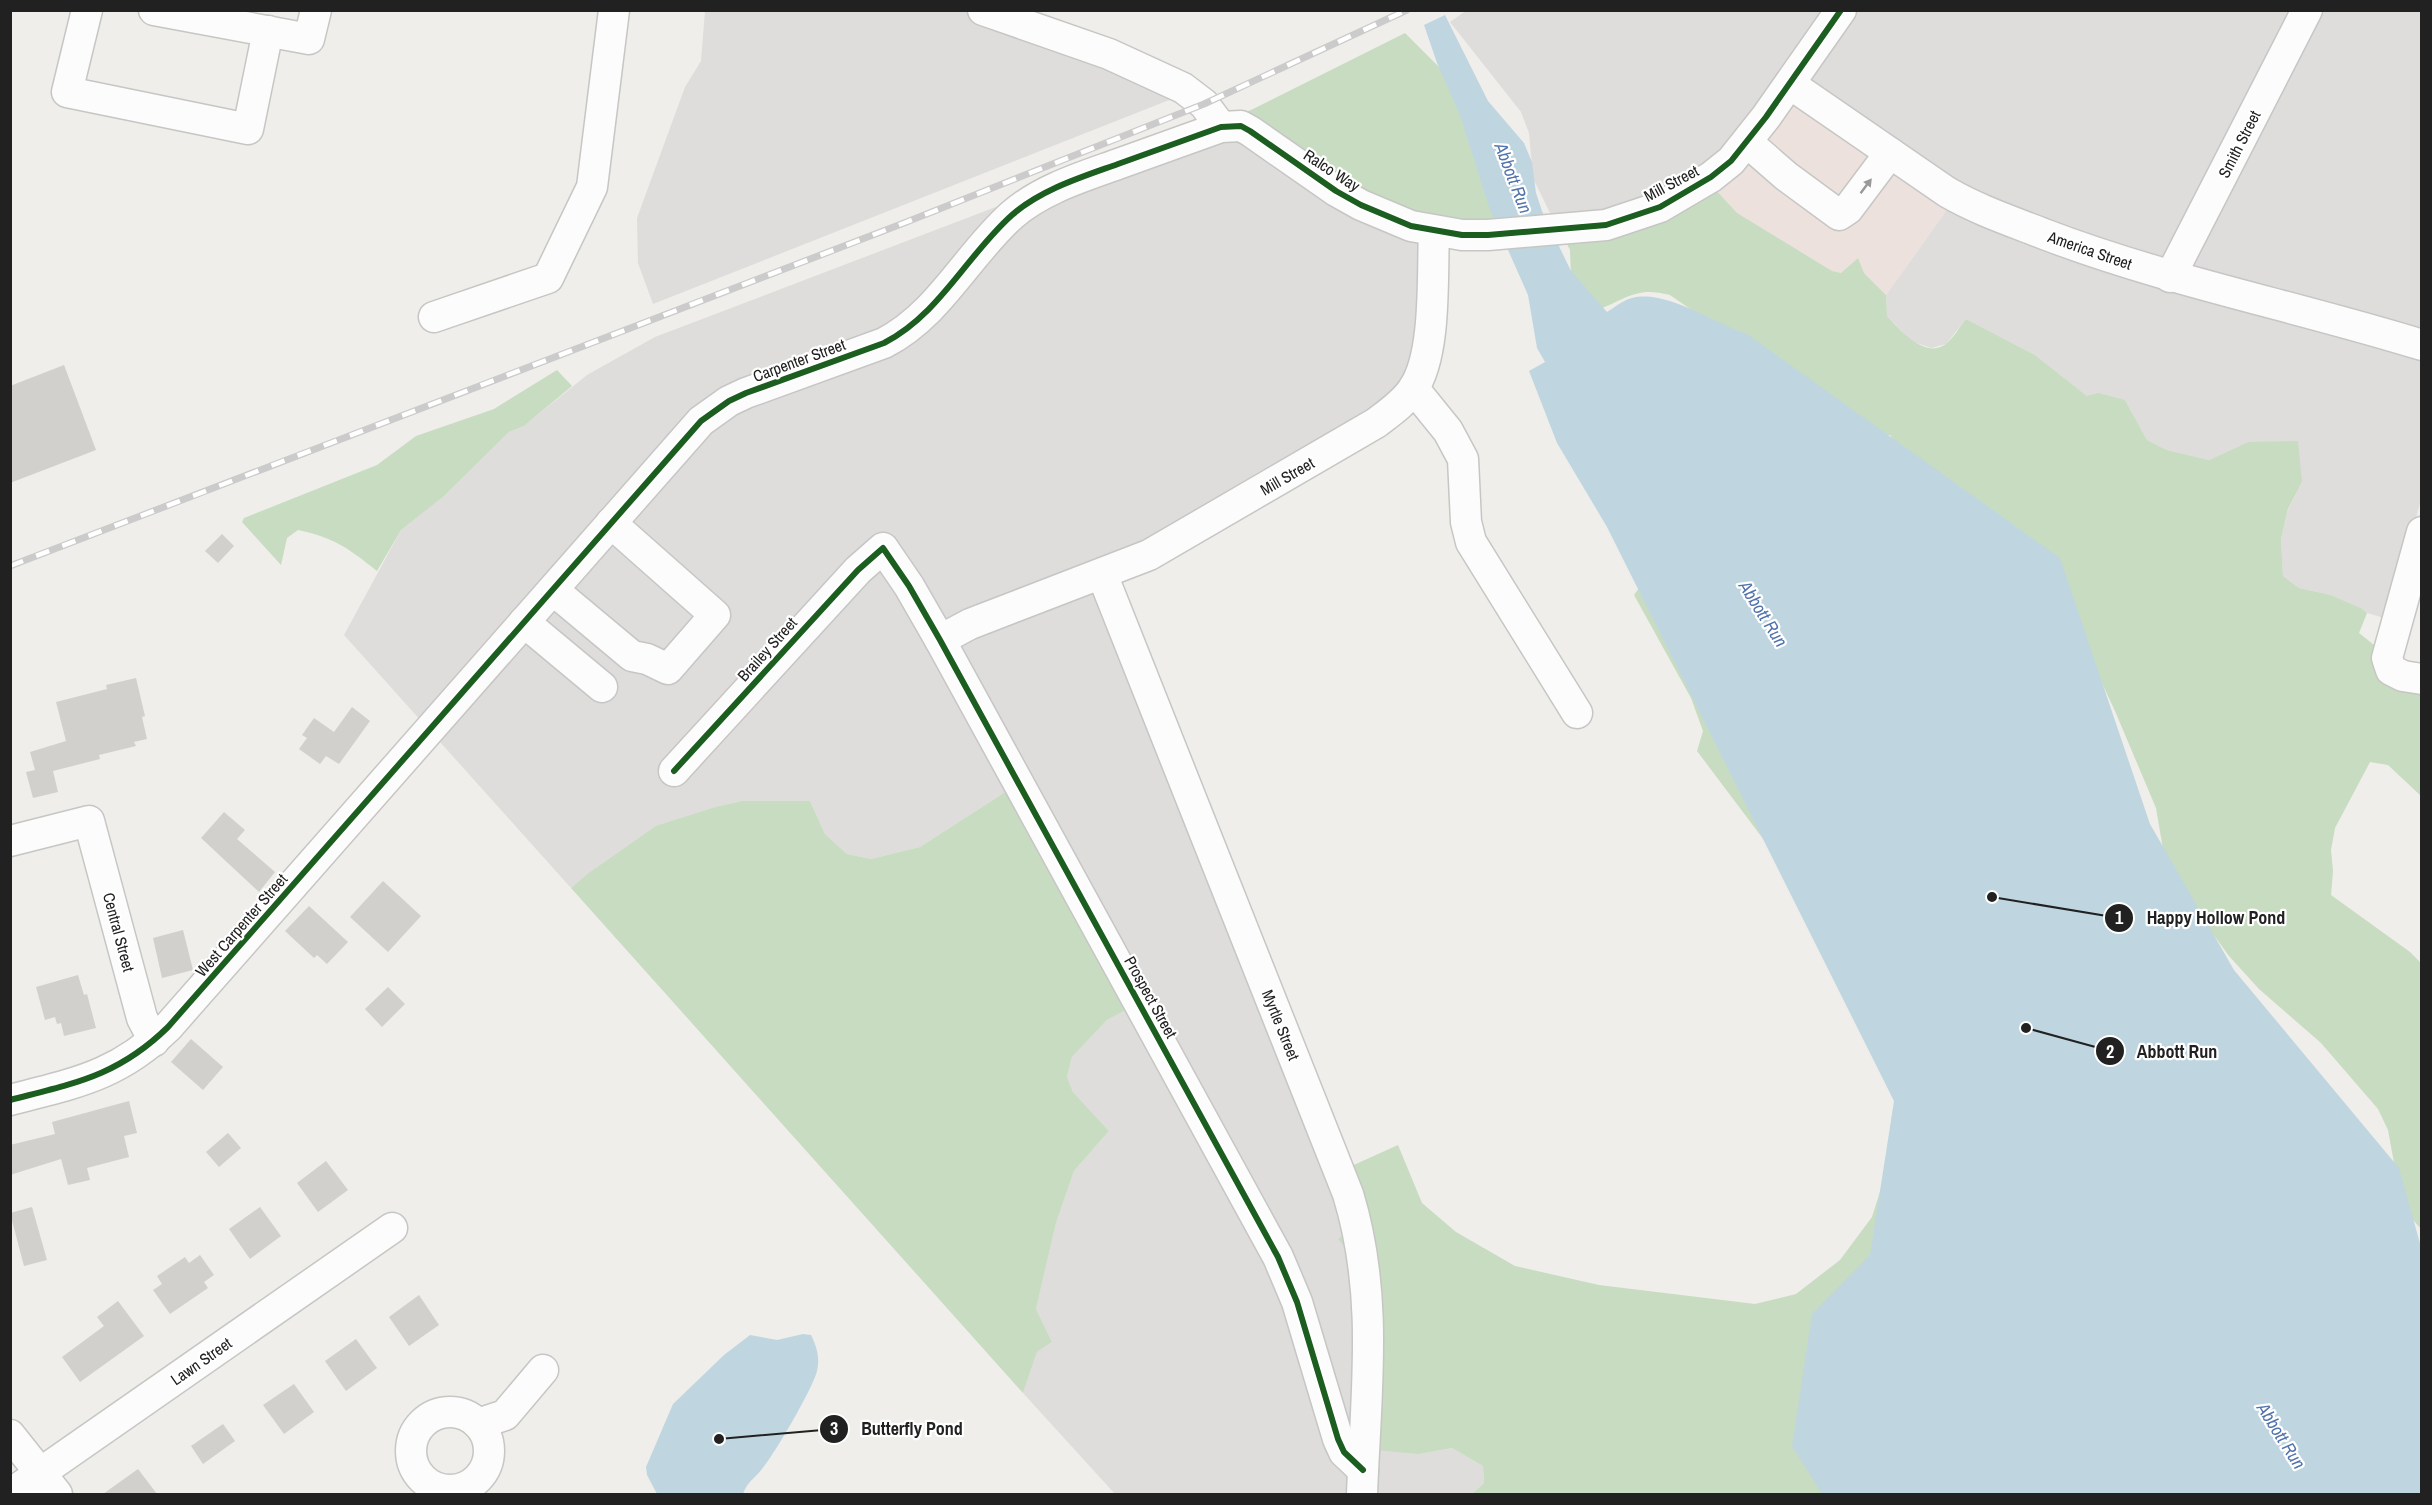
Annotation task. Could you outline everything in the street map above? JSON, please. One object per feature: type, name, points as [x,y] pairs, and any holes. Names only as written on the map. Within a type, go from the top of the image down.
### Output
[{"type":"street","points":[[87,10],[67,92],[248,129],[268,31]]},
{"type":"street","points":[[154,10],[309,39],[316,10]]},
{"type":"street","points":[[434,317],[548,278],[592,187],[614,10]]},
{"type":"street","points":[[983,10],[1100,51],[1183,88],[1204,104],[1221,127]]},
{"type":"street","name":"Mill Street","points":[[940,640],[970,624],[1102,574],[1166,546],[1376,423],[1394,410],[1414,389],[1426,360],[1430,338],[1434,231],[1488,236],[1606,225],[1632,218],[1682,196],[1731,161],[1790,84],[1841,10]]},
{"type":"street","name":"Smith Street","points":[[2170,277],[2307,10]]},
{"type":"street","name":"America Street","points":[[1790,84],[1969,205],[2098,255],[2170,277],[2421,343]]},
{"type":"street","name":"Ralco Way","points":[[1221,127],[1241,126],[1361,205],[1411,226],[1434,231]]},
{"type":"street","name":"Carpenter Street","points":[[449,708],[701,422],[729,401],[746,393],[884,343],[912,326],[1000,227],[1029,203],[1070,182],[1221,127]]},
{"type":"street","points":[[1747,142],[1786,176],[1839,215],[1848,209],[1890,153]]},
{"type":"street","points":[[1414,389],[1448,431],[1463,459],[1466,522],[1471,542],[1577,713]]},
{"type":"street","points":[[553,590],[632,656],[647,658],[668,669],[715,615],[611,524]]},
{"type":"street","points":[[2421,532],[2387,658],[2391,669],[2403,676],[2421,679]]},
{"type":"street","name":"Prospect Street","points":[[883,548],[909,586],[940,640],[1278,1257],[1297,1302],[1338,1439],[1363,1482]]},
{"type":"street","name":"Brailey Street","points":[[674,771],[858,570],[883,548]]},
{"type":"street","name":"Myrtle Street","points":[[1102,574],[1348,1194],[1357,1224],[1367,1288],[1369,1325],[1363,1482]]},
{"type":"street","points":[[524,622],[602,687]]},
{"type":"street","name":"West Carpenter Street","points":[[10,1100],[105,1073],[154,1041],[183,1011],[449,708]]},
{"type":"street","name":"Central Street","points":[[10,841],[89,821],[142,1018],[154,1041]]},
{"type":"street","name":"Lawn Street","points":[[10,1494],[48,1484],[392,1228]]},
{"type":"street","points":[[478,1424],[505,1415],[543,1370]]},
{"type":"street","points":[[450,1412],[462,1413],[478,1424],[488,1441],[489,1455],[486,1468],[478,1479],[466,1491],[440,1489],[428,1484],[413,1464],[411,1452],[412,1439],[422,1424],[438,1414],[450,1412]]},
{"type":"street","points":[[10,1435],[48,1484]]},
{"type":"shaded area","points":[[1467,10],[2421,11],[2421,500],[2388,614],[2384,618],[2367,613],[2331,595],[2299,588],[2283,576],[2281,539],[2288,510],[2302,482],[2248,442],[2209,460],[2167,450],[2147,440],[2125,400],[2087,396],[2035,355],[1966,319],[1946,344],[1931,348],[1911,341],[1887,316],[1886,295],[1953,201],[1699,172],[1627,210],[1552,217],[1533,178],[1529,133],[1521,112],[1450,22]]},
{"type":"shaded area","points":[[705,11],[990,11],[1187,93],[653,304],[638,263],[637,218],[685,87],[701,61]]},
{"type":"shaded area","points":[[1778,92],[1953,201],[1886,295],[1864,273],[1858,258],[1841,273],[1832,271],[1736,213],[1699,173]]},
{"type":"shaded area","points":[[1229,118],[1432,226],[1420,339],[1402,391],[1104,577],[1265,997],[1419,1454],[1452,1448],[1483,1466],[1484,1483],[1472,1494],[1115,1494],[1023,1393],[1037,1352],[1052,1342],[1036,1309],[1056,1223],[1074,1171],[1109,1131],[1073,1092],[1067,1077],[1072,1057],[1107,1020],[1130,1008],[1010,789],[920,847],[871,859],[847,854],[825,834],[810,801],[742,801],[719,806],[586,875],[571,888],[344,635],[401,530],[443,497],[509,432],[524,426],[587,375],[655,337]]},
{"type":"green space","points":[[1405,33],[1441,69],[1461,98],[1504,222],[1438,230],[1229,118],[1251,110]]},
{"type":"green space","points":[[1699,172],[1737,213],[1832,271],[1841,273],[1858,258],[1864,273],[1886,295],[1887,316],[1914,342],[1931,348],[1940,347],[1951,340],[1966,319],[2035,355],[2087,396],[2098,393],[2125,400],[2147,440],[2167,450],[2209,460],[2248,442],[2298,441],[2302,482],[2288,509],[2281,539],[2283,576],[2299,588],[2331,595],[2361,608],[2367,613],[2359,633],[2384,653],[2421,675],[2421,796],[2388,765],[2370,762],[2335,828],[2331,850],[2333,871],[2331,895],[2410,952],[2421,963],[2421,1229],[2408,1214],[2399,1190],[2388,1130],[2378,1109],[2321,1043],[2259,989],[2229,956],[2205,923],[2163,849],[2156,808],[2115,711],[2065,604],[1910,464],[1890,435],[1874,436],[1670,295],[1640,293],[1597,310],[1571,277],[1570,250],[1558,226],[1627,210]]},
{"type":"green space","points":[[557,370],[572,386],[524,426],[509,432],[443,497],[401,530],[377,571],[341,545],[298,530],[287,538],[281,565],[242,522],[244,518],[377,465],[416,436],[494,409]]},
{"type":"green space","points":[[1642,584],[1916,1058],[1840,1494],[1472,1494],[1484,1483],[1483,1466],[1452,1448],[1419,1454],[1365,1449],[1354,1257],[1338,1239],[1350,1230],[1336,1173],[1398,1145],[1422,1203],[1456,1232],[1515,1266],[1599,1285],[1755,1304],[1796,1294],[1840,1260],[1872,1217],[1903,1119],[1776,856],[1697,751],[1703,731],[1691,698],[1634,595]]},
{"type":"green space","points":[[1010,789],[1130,1008],[1107,1020],[1072,1057],[1067,1077],[1073,1092],[1109,1131],[1074,1171],[1056,1223],[1036,1309],[1052,1342],[1037,1352],[1023,1393],[571,888],[656,826],[719,806],[742,801],[810,801],[825,834],[847,854],[871,859],[920,847]]},
{"type":"water","points":[[1445,15],[1488,101],[1524,143],[1532,162],[1536,193],[1542,211],[1571,271],[1607,312],[1632,298],[1660,298],[1690,308],[1747,334],[2060,558],[2150,824],[2234,970],[2399,1168],[2421,1247],[2421,1494],[1822,1494],[1792,1446],[1812,1314],[1870,1255],[1894,1101],[1607,527],[1557,443],[1529,371],[1545,362],[1537,348],[1528,295],[1489,207],[1460,115],[1437,63],[1424,25]]},
{"type":"water","points":[[803,1334],[811,1335],[816,1348],[818,1366],[814,1380],[775,1450],[743,1494],[657,1494],[647,1475],[646,1467],[673,1404],[724,1355],[750,1335],[777,1340]]},
{"type":"building","points":[[64,365],[96,450],[10,483],[10,386]]},
{"type":"building","points":[[222,534],[234,546],[218,563],[205,551]]},
{"type":"building","points":[[136,678],[145,716],[142,717],[147,739],[134,742],[136,746],[99,755],[100,759],[53,771],[58,792],[33,798],[26,772],[35,770],[30,752],[66,741],[56,702],[107,689],[106,685]]},
{"type":"building","points":[[352,707],[370,721],[339,764],[326,756],[320,764],[299,749],[307,738],[302,735],[314,718],[334,732]]},
{"type":"building","points":[[224,812],[245,830],[237,839],[275,872],[259,892],[201,838]]},
{"type":"building","points":[[383,881],[421,916],[388,952],[350,917]]},
{"type":"building","points":[[309,906],[348,942],[327,964],[317,955],[314,958],[285,931]]},
{"type":"building","points":[[183,930],[193,970],[162,978],[153,938]]},
{"type":"building","points":[[78,975],[84,995],[87,994],[96,1028],[64,1036],[61,1023],[57,1024],[55,1017],[45,1020],[36,987]]},
{"type":"building","points":[[388,987],[405,1004],[382,1027],[365,1009]]},
{"type":"building","points":[[191,1039],[223,1067],[203,1090],[171,1062]]},
{"type":"building","points":[[129,1101],[137,1133],[124,1136],[129,1157],[87,1168],[90,1180],[68,1185],[61,1159],[10,1175],[10,1145],[55,1134],[52,1122]]},
{"type":"building","points":[[228,1133],[241,1148],[219,1167],[206,1152]]},
{"type":"building","points":[[326,1161],[348,1190],[318,1212],[297,1183]]},
{"type":"building","points":[[32,1207],[47,1260],[24,1266],[10,1213]]},
{"type":"building","points":[[260,1207],[281,1236],[250,1259],[229,1229]]},
{"type":"building","points":[[200,1255],[214,1275],[204,1282],[208,1288],[170,1314],[153,1290],[162,1284],[157,1276],[185,1257],[189,1263]]},
{"type":"building","points":[[419,1295],[439,1325],[409,1346],[389,1317]]},
{"type":"building","points":[[118,1301],[144,1336],[80,1382],[62,1357],[104,1326],[97,1317]]},
{"type":"building","points":[[356,1339],[377,1368],[346,1391],[325,1361]]},
{"type":"building","points":[[294,1384],[314,1412],[284,1434],[263,1405]]},
{"type":"building","points":[[223,1424],[235,1441],[203,1464],[191,1446]]},
{"type":"building","points":[[138,1469],[157,1494],[103,1494]]},
{"type":"railway","points":[[10,566],[904,223],[1204,104],[1407,10]]},
{"type":"cycle path","points":[[10,1100],[95,1076],[131,1057],[150,1044],[168,1027],[701,421],[729,401],[746,393],[884,343],[903,331],[937,301],[996,231],[1012,215],[1036,198],[1077,179],[1221,127],[1241,126],[1336,191],[1361,205],[1411,226],[1462,235],[1488,235],[1606,225],[1660,207],[1711,177],[1731,161],[1766,117],[1841,10]]},
{"type":"cycle path","points":[[674,771],[858,570],[883,548],[909,586],[940,640],[1278,1257],[1297,1302],[1338,1439],[1344,1452],[1363,1470]]},
{"type":"place","name":"Happy Hollow Pond","points":[[1992,897]]},
{"type":"place","name":"Abbott Run","points":[[2026,1028]]},
{"type":"place","name":"Butterfly Pond","points":[[719,1439]]}]
